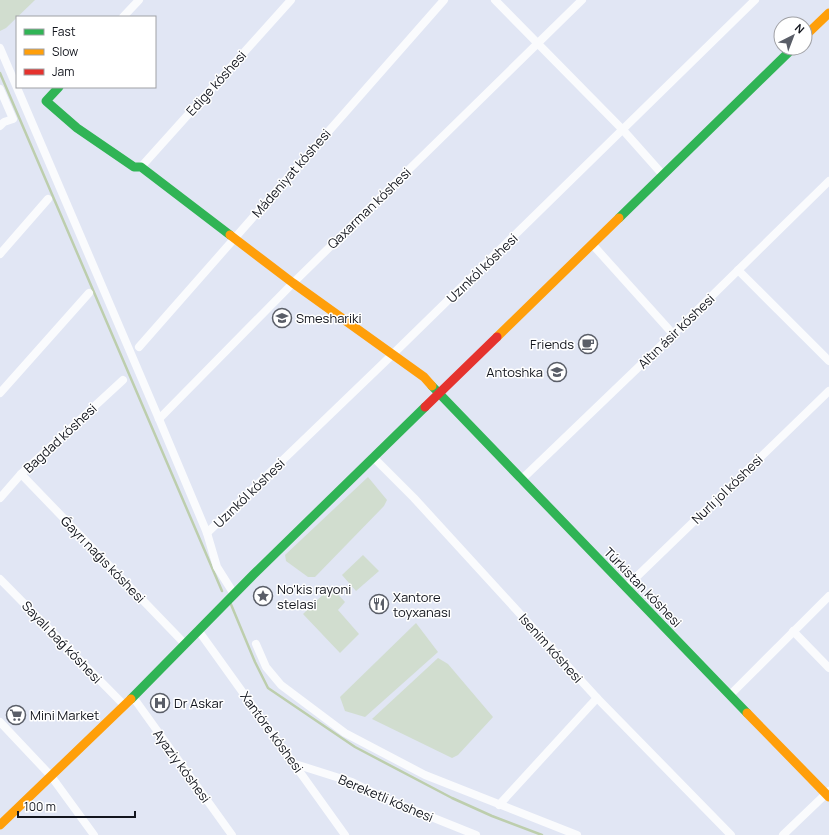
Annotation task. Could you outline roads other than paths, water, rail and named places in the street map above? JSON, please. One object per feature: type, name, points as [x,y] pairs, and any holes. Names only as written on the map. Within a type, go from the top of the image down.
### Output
[{"type":"main road","points":[[813,28],[829,13]]},
{"type":"main road","points":[[0,825],[133,697],[234,594],[785,56]]},
{"type":"main road","name":"Túrkistan kóshesi","points":[[58,88],[46,101],[63,119],[94,142],[134,167],[141,167],[293,283],[424,377],[521,480],[828,794]]},
{"type":"street","points":[[124,16],[139,0]]},
{"type":"street","name":"Edige kóshesi","points":[[141,167],[291,0]]},
{"type":"street","name":"Mádeniyat kóshesi","points":[[139,347],[444,0]]},
{"type":"street","points":[[495,0],[623,130],[663,175]]},
{"type":"street","name":"Qaxarman kóshesi","points":[[159,419],[293,283],[582,0]]},
{"type":"street","name":"Uzınkól kóshesi","points":[[207,533],[623,130],[754,0]]},
{"type":"street","points":[[0,48],[16,85]]},
{"type":"street","points":[[17,88],[207,533],[218,567],[234,594]]},
{"type":"street","points":[[0,89],[13,119],[4,122],[0,126]]},
{"type":"street","name":"Altın ásir kóshesi","points":[[521,480],[829,181]]},
{"type":"street","points":[[0,254],[48,199]]},
{"type":"street","points":[[592,244],[673,334]]},
{"type":"street","points":[[738,270],[829,361]]},
{"type":"street","points":[[0,393],[89,293]]},
{"type":"street","name":"Bagdad kóshesi","points":[[0,498],[21,474],[123,380]]},
{"type":"street","name":"Nurlı jol kóshesi","points":[[626,587],[829,391]]},
{"type":"street","name":"Isenim kóshesi","points":[[373,458],[419,504],[597,698],[731,835]]},
{"type":"street","name":"Ǵayrı naǵıs kóshesi","points":[[21,474],[185,644]]},
{"type":"street","name":"Sayalı baǵ kóshesi","points":[[0,579],[124,705]]},
{"type":"street","points":[[730,695],[829,596]]},
{"type":"street","name":"Xantóre kóshesi","points":[[198,630],[345,835]]},
{"type":"street","points":[[793,632],[829,668]]},
{"type":"street","points":[[256,644],[266,666],[281,685],[345,733],[426,775],[577,835]]},
{"type":"street","name":"Ayaziy kóshesi","points":[[133,697],[232,835]]},
{"type":"street","points":[[499,805],[597,698]]},
{"type":"street","points":[[0,722],[51,776],[94,835]]},
{"type":"street","name":"Bereketli kóshesi","points":[[295,764],[352,782],[384,798],[476,835]]},
{"type":"street","points":[[783,835],[828,794]]},
{"type":"waterway","points":[[0,73],[222,591]]},
{"type":"waterway","points":[[230,602],[255,662],[268,688],[355,747],[452,798],[492,816],[542,835]]},
{"type":"place","name":"Smeshariki","points":[[282,318]]},
{"type":"place","name":"Friends","points":[[588,344]]},
{"type":"place","name":"Antoshka","points":[[557,372]]},
{"type":"place","name":"No'kis rayoni stelasi","points":[[263,596]]},
{"type":"place","name":"Xantore toyxanası","points":[[379,604]]},
{"type":"place","name":"Dr Askar","points":[[160,703]]},
{"type":"place","name":"Mini Market","points":[[16,715]]}]
